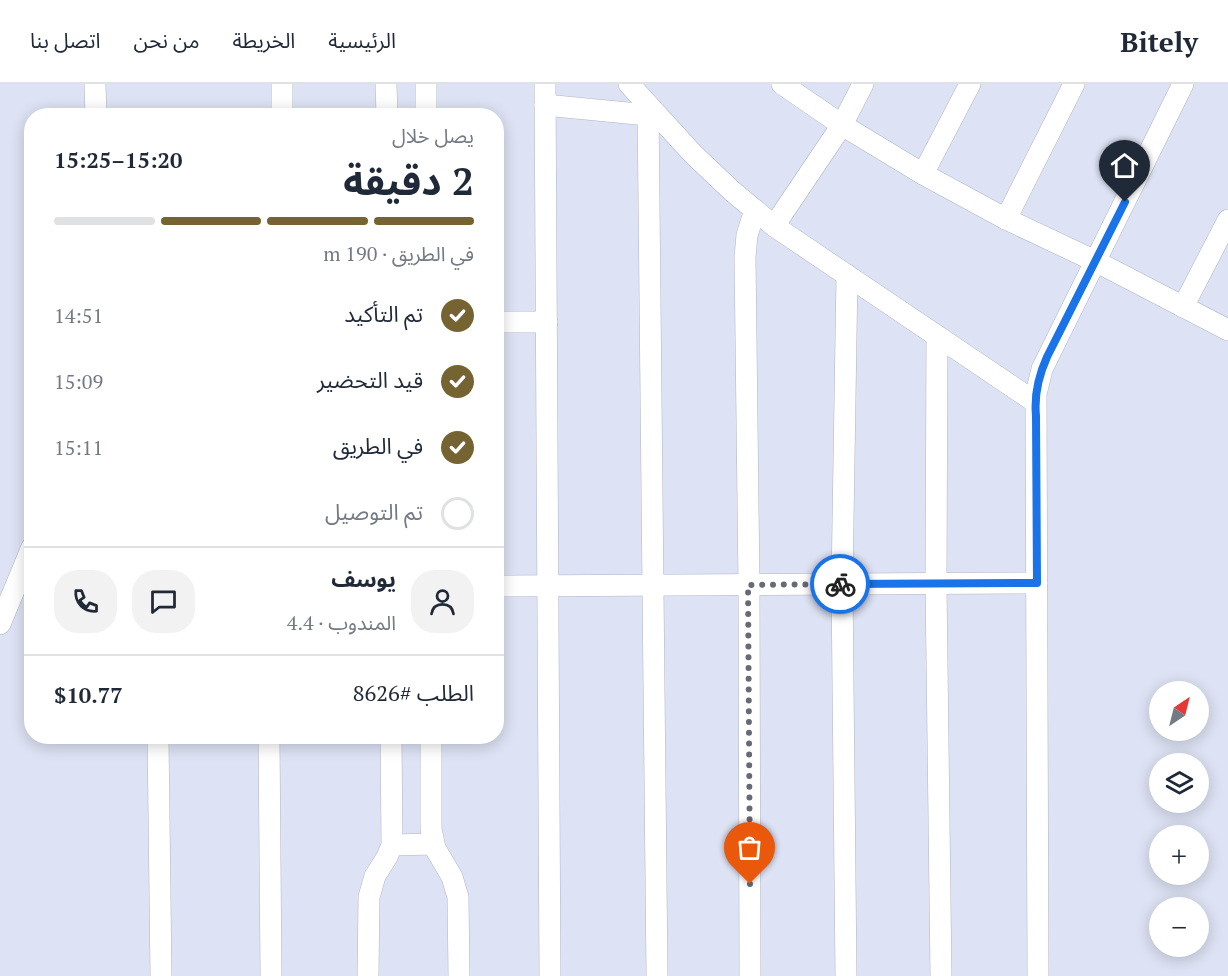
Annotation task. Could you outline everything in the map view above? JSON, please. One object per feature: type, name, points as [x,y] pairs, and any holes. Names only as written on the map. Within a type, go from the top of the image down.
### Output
[{"type":"street","points":[[95,84],[96,108]]},
{"type":"street","points":[[282,84],[282,108]]},
{"type":"street","points":[[387,84],[387,108]]},
{"type":"street","points":[[426,84],[426,108]]},
{"type":"street","points":[[629,84],[648,111],[774,226],[1035,402]]},
{"type":"street","points":[[782,84],[842,125],[923,174],[1006,219],[1095,261],[1228,330]]},
{"type":"street","points":[[774,226],[842,125],[863,84]]},
{"type":"street","points":[[923,174],[970,84]]},
{"type":"street","points":[[1006,219],[1074,84]]},
{"type":"street","points":[[1038,976],[1035,402],[1038,381],[1183,84]]},
{"type":"street","points":[[550,976],[545,94],[648,111]]},
{"type":"street","points":[[648,111],[657,976]]},
{"type":"street","points":[[750,976],[745,257],[747,235],[755,210]]},
{"type":"street","points":[[1183,307],[1228,220]]},
{"type":"street","points":[[846,976],[842,584],[847,275]]},
{"type":"street","points":[[504,322],[547,322]]},
{"type":"street","points":[[937,336],[936,584],[941,976]]},
{"type":"street","points":[[504,586],[1037,583]]},
{"type":"street","points":[[0,624],[23,589]]},
{"type":"street","points":[[158,744],[161,976]]},
{"type":"street","points":[[269,744],[271,976]]},
{"type":"street","points":[[368,976],[369,897],[375,876],[392,844],[391,744]]},
{"type":"street","points":[[431,744],[431,829],[434,844],[452,878],[458,897],[459,976]]},
{"type":"street","points":[[392,844],[434,844]]},
{"type":"way so far","points":[[750,884],[748,585],[840,584]]},
{"type":"route","points":[[840,584],[1037,583],[1035,402],[1038,381],[1047,357],[1125,202]]}]
